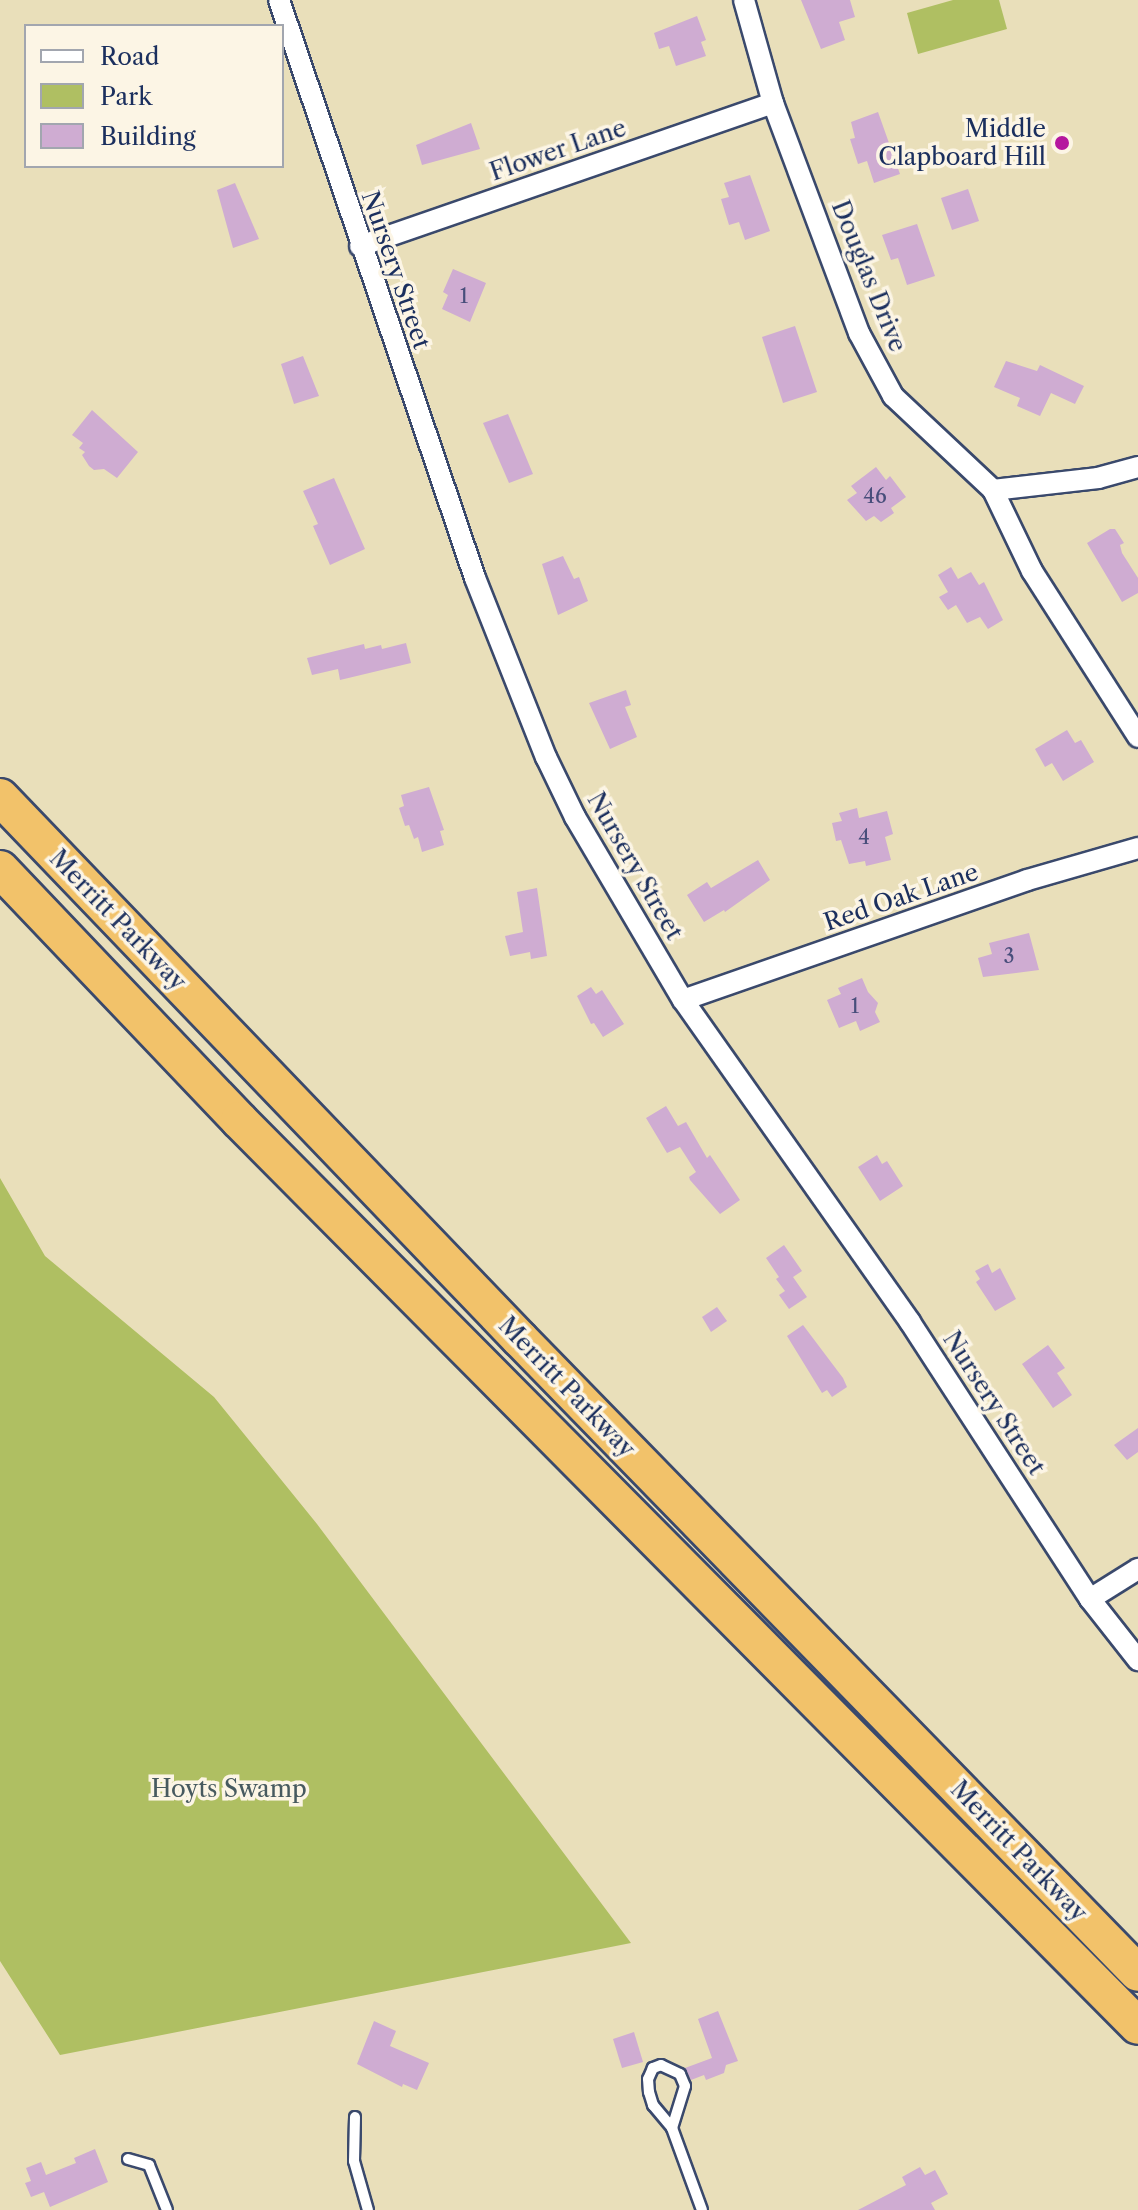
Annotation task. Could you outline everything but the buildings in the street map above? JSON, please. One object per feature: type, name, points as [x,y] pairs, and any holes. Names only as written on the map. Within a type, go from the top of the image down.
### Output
[{"type":"highway","name":"Merritt Parkway","points":[[0,797],[520,1339],[1138,1973]]},
{"type":"highway","name":"Merritt Parkway","points":[[0,869],[261,1143],[1138,2026]]},
{"type":"street","name":"Nursery Street","points":[[279,0],[475,578],[546,757],[575,817],[683,1000],[910,1322],[1090,1599],[1138,1660]]},
{"type":"street","name":"Douglas Drive","points":[[744,0],[773,103],[859,333],[893,396],[993,490],[1032,571],[1138,737]]},
{"type":"street","name":"Flower Lane","points":[[360,246],[773,103]]},
{"type":"street","points":[[993,490],[1098,478],[1138,467]]},
{"type":"street","name":"Red Oak Lane","points":[[683,1000],[1027,880],[1138,848]]},
{"type":"street","points":[[1090,1599],[1138,1569]]},
{"type":"lane","points":[[672,2128],[685,2086],[680,2074],[661,2065],[653,2068],[648,2079],[649,2092],[653,2105],[672,2128],[702,2210]]},
{"type":"lane","points":[[355,2117],[354,2161],[368,2210]]},
{"type":"lane","points":[[128,2159],[149,2165],[167,2210]]},
{"type":"green space","points":[[953,0],[999,0],[1007,29],[918,54],[907,13]]},
{"type":"green space","name":"Hoyts Swamp","points":[[0,1178],[45,1256],[214,1397],[317,1524],[631,1943],[60,2055],[0,1961]]},
{"type":"place","name":"Middle Clapboard Hill","points":[[1062,143]]}]
